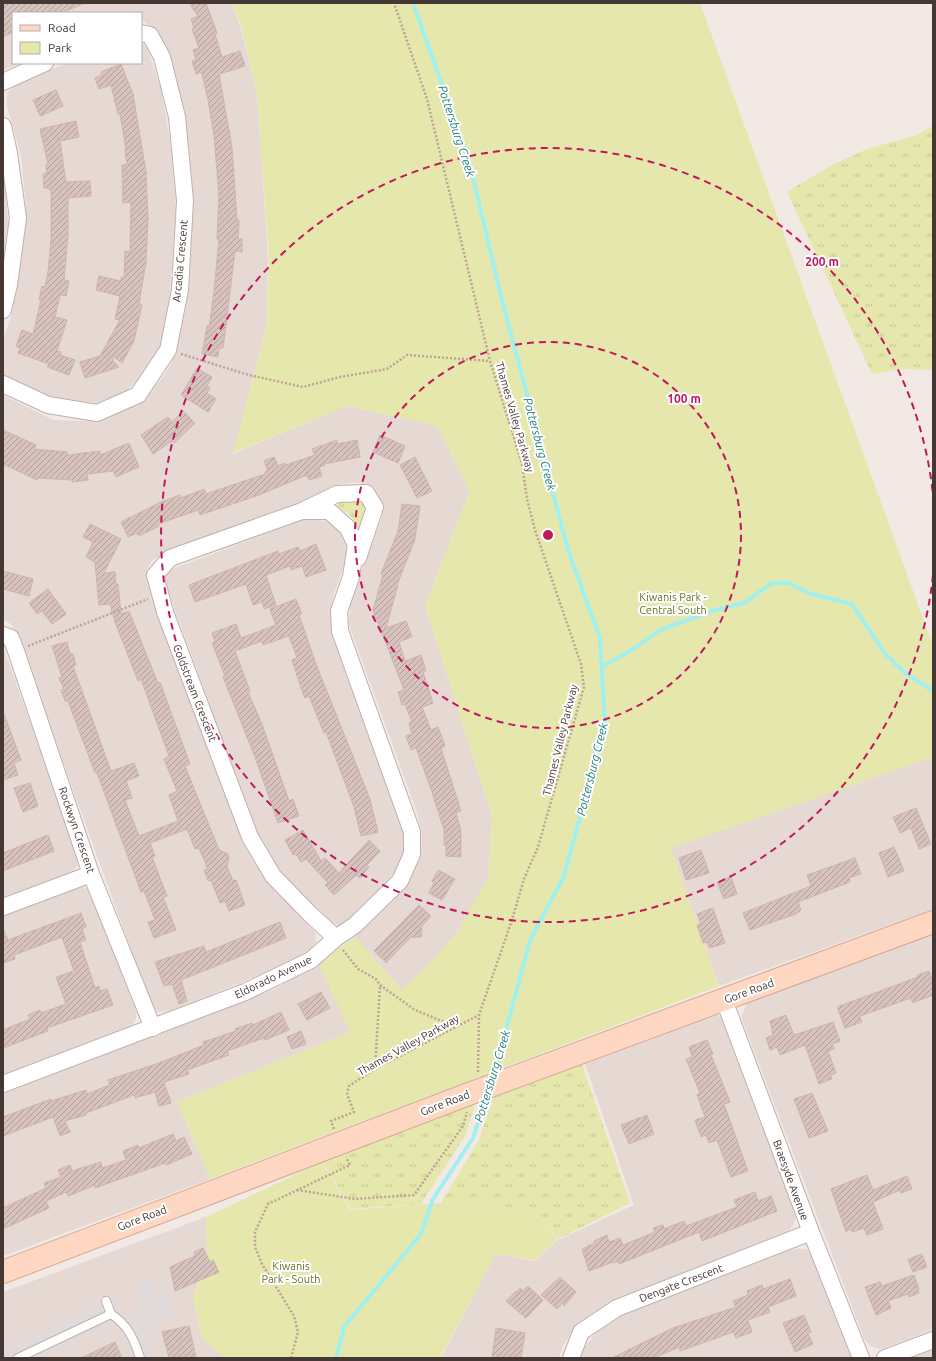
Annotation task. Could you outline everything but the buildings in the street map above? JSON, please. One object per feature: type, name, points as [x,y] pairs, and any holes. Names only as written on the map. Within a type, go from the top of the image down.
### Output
[{"type":"main road","name":"Gore Road","points":[[3,1272],[470,1093],[933,922]]},
{"type":"street","name":"Arcadia Crescent","points":[[3,384],[48,405],[97,413],[138,395],[168,350],[180,290],[185,201],[177,116],[162,57],[150,36],[142,33]]},
{"type":"street","points":[[3,82],[43,64]]},
{"type":"street","points":[[3,126],[9,154],[18,218],[9,285],[3,310]]},
{"type":"street","name":"Eldorado Avenue","points":[[3,1084],[246,992],[311,960],[336,938],[355,925],[400,881],[412,854],[412,832],[340,630],[339,611],[369,530],[376,506],[366,493],[338,494],[302,511]]},
{"type":"street","name":"Eldorado Avenue","points":[[302,511],[329,511],[348,528],[356,545],[351,577]]},
{"type":"street","name":"Coldstream Crescent","points":[[302,511],[170,558],[155,575],[160,594],[250,837],[273,876],[336,938]]},
{"type":"street","name":"Rockwyn Crescent","points":[[3,635],[11,638],[16,650],[92,874],[153,1028]]},
{"type":"street","points":[[3,907],[92,874]]},
{"type":"street","name":"Braesyde Avenue","points":[[724,1000],[811,1232],[861,1358]]},
{"type":"street","name":"Dengate Crescent","points":[[571,1358],[581,1332],[617,1308],[811,1232]]},
{"type":"street","points":[[885,1358],[933,1340]]},
{"type":"lane","points":[[106,1301],[111,1314],[123,1322],[134,1339],[140,1358]]},
{"type":"lane","points":[[18,1358],[111,1314]]},
{"type":"path","name":"Thames Valley Parkway","points":[[297,1190],[355,1199],[414,1195],[463,1126],[470,1093],[478,1071],[479,1015],[511,923],[524,879],[538,847],[584,687],[581,664],[536,530],[527,499],[522,464],[490,361],[427,99],[394,3]]},
{"type":"path","points":[[168,350],[249,376],[303,387],[340,377],[387,369],[407,356],[490,361]]},
{"type":"path","points":[[16,650],[160,594]]},
{"type":"path","points":[[336,938],[339,946],[358,969],[376,979],[380,985],[415,1010],[456,1028]]},
{"type":"path","points":[[375,1069],[380,985]]},
{"type":"path","name":"Thames Valley Parkway","points":[[331,1121],[354,1112],[347,1094],[349,1086],[375,1069],[479,1015]]},
{"type":"path","points":[[291,1358],[298,1332],[294,1316],[262,1264],[255,1247],[255,1232],[268,1204],[350,1165]]},
{"type":"shaded area","points":[[3,3],[231,3],[241,29],[257,94],[268,259],[266,328],[233,454],[346,406],[437,426],[470,490],[425,606],[492,816],[488,878],[458,931],[432,961],[402,990],[355,937],[395,899],[413,873],[421,855],[422,835],[417,812],[349,625],[350,605],[383,514],[380,499],[370,485],[353,482],[339,485],[287,508],[153,559],[147,568],[147,581],[243,844],[255,864],[315,932],[316,941],[310,951],[272,970],[170,1011],[158,1012],[151,1005],[22,648],[11,624],[3,619],[3,395],[53,420],[85,421],[115,415],[139,401],[159,382],[172,363],[186,308],[192,228],[192,179],[187,136],[171,73],[157,30],[142,21],[142,12],[12,12],[12,64],[18,64],[3,70]]},
{"type":"shaded area","points":[[142,43],[147,48],[161,89],[170,141],[176,208],[170,292],[161,347],[146,372],[123,394],[97,402],[75,403],[52,397],[3,375],[3,340],[13,310],[26,207],[21,155],[7,106],[7,93],[17,84],[65,64],[142,64]]},
{"type":"shaded area","points":[[3,165],[8,221],[3,268]]},
{"type":"shaded area","points":[[306,519],[331,522],[340,531],[347,543],[345,563],[333,596],[330,615],[334,632],[402,822],[406,840],[403,856],[394,874],[345,923],[338,925],[327,923],[269,858],[257,834],[167,588],[165,577],[172,569]]},
{"type":"shaded area","points":[[3,647],[79,857],[77,867],[69,874],[3,898]]},
{"type":"shaded area","points":[[933,757],[933,909],[719,986],[671,848]]},
{"type":"shaded area","points":[[80,886],[91,890],[136,1010],[136,1019],[130,1027],[3,1076],[3,916]]},
{"type":"shaded area","points":[[933,932],[933,1329],[881,1349],[870,1346],[864,1338],[741,1017],[748,1001]]},
{"type":"shaded area","points":[[319,963],[350,1032],[177,1102],[210,1179],[3,1256],[3,1094],[273,990]]},
{"type":"shaded area","points":[[718,1015],[727,1021],[796,1211],[794,1224],[786,1234],[609,1303],[581,1321],[563,1345],[559,1358],[441,1358],[496,1254],[535,1261],[558,1240],[634,1205],[585,1064],[707,1016]]},
{"type":"shaded area","points":[[206,1217],[207,1253],[193,1298],[202,1338],[225,1358],[3,1358],[3,1292]]},
{"type":"shaded area","points":[[795,1249],[807,1249],[820,1270],[855,1358],[579,1358],[580,1353],[600,1328],[621,1314],[776,1253]]},
{"type":"shaded area","points":[[149,1280],[153,1293],[165,1289],[173,1320],[144,1330],[153,1358],[131,1358],[114,1323],[43,1358],[3,1358],[3,1351],[113,1297],[124,1313],[142,1306],[137,1285]]},
{"type":"shaded area","points":[[933,1347],[933,1358],[905,1358]]},
{"type":"green space","name":"Kiwanis Park - Central South","points":[[232,3],[700,3],[933,646],[933,757],[671,848],[719,986],[210,1179],[177,1102],[350,1032],[318,963],[355,937],[402,990],[432,961],[458,931],[488,878],[492,816],[425,606],[470,490],[437,426],[346,406],[233,453],[266,328],[269,259],[257,94],[242,29]]},
{"type":"green space","points":[[933,125],[933,370],[903,369],[872,374],[787,192],[834,164],[867,149],[917,135]]},
{"type":"green space","points":[[357,495],[369,508],[360,529],[348,513],[338,508],[339,499]]},
{"type":"green space","points":[[582,1064],[630,1203],[558,1239],[543,1219],[478,1200],[441,1203],[479,1140],[493,1098]]},
{"type":"green space","points":[[475,1104],[465,1136],[421,1204],[351,1209],[323,1162]]},
{"type":"green space","name":"Kiwanis Park - South","points":[[322,1162],[350,1210],[478,1200],[543,1219],[557,1240],[535,1260],[496,1254],[440,1358],[225,1358],[202,1338],[193,1298],[207,1253],[206,1217]]},
{"type":"waterway","name":"Pottersburg Creek","points":[[413,3],[468,157],[502,300],[568,550],[600,638],[605,724],[564,876],[530,940],[493,1078]]},
{"type":"waterway","points":[[602,667],[635,648],[660,630],[715,610],[744,603],[772,583],[789,583],[811,594],[852,604],[886,655],[904,672],[933,691]]},
{"type":"waterway","name":"Pottersburg Creek","points":[[336,1358],[344,1327],[421,1234],[433,1199],[473,1138],[487,1095]]}]
